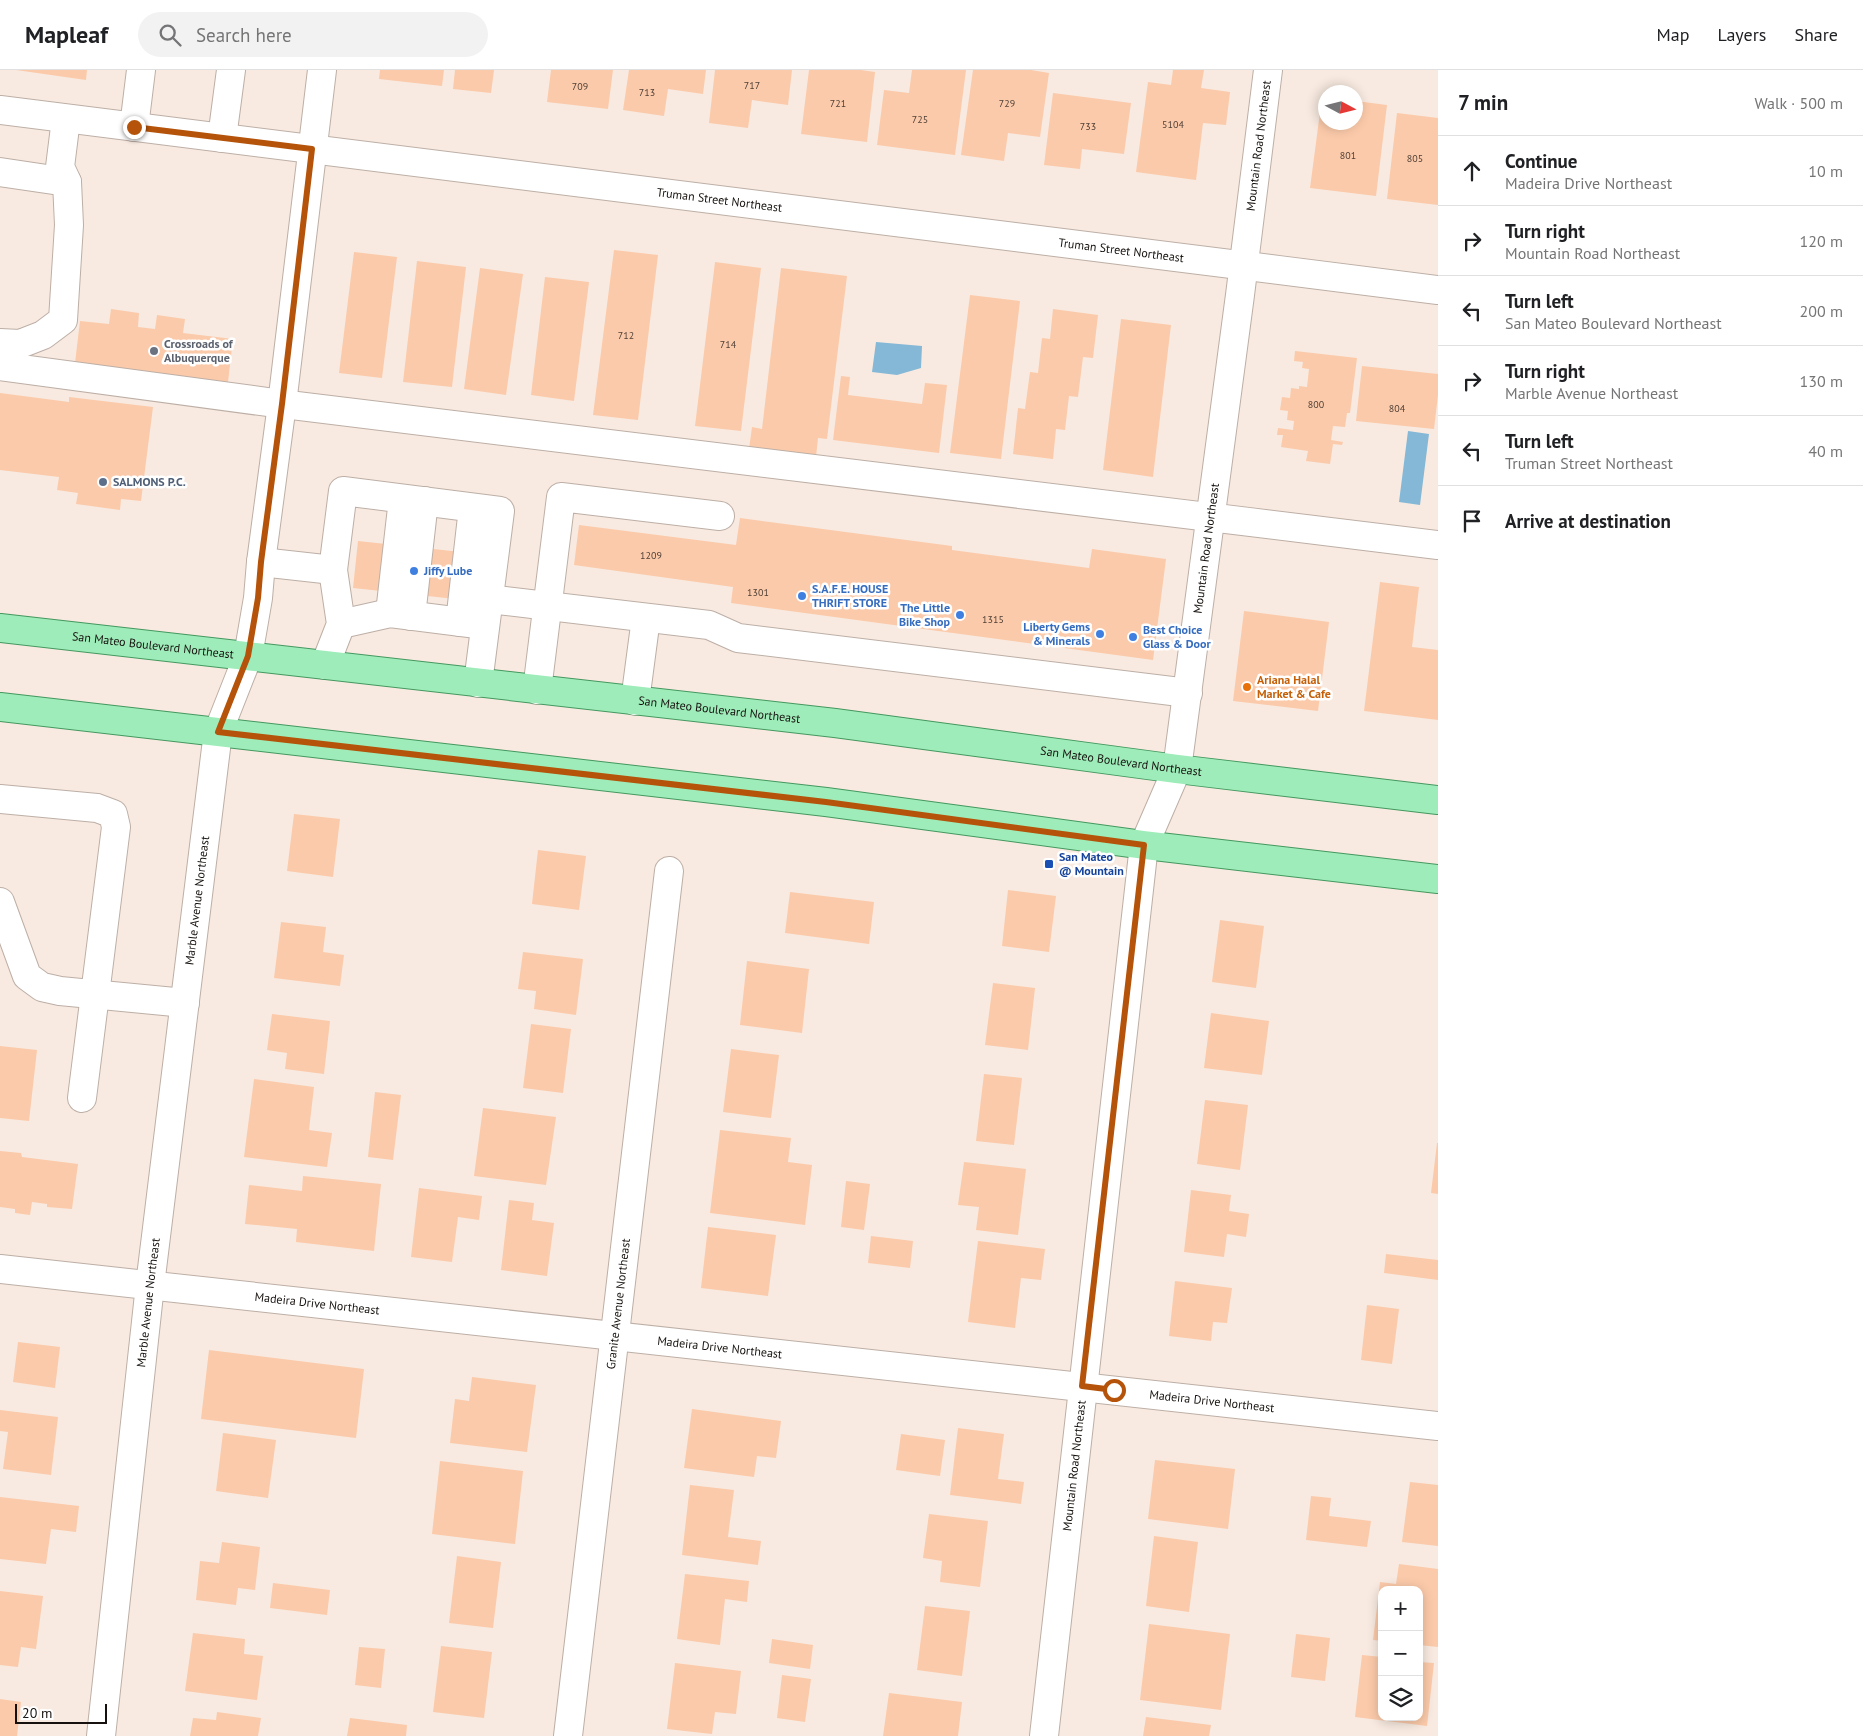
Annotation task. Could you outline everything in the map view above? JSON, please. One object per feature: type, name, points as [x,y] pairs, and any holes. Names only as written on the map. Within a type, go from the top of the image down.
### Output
[{"type":"main road","name":"San Mateo Boulevard Northeast","points":[[0,628],[835,723],[1177,769],[1438,800]]},
{"type":"main road","points":[[0,707],[816,801],[1144,845],[1438,879]]},
{"type":"street","points":[[134,127],[141,70]]},
{"type":"street","points":[[222,138],[231,70]]},
{"type":"street","name":"Marble Avenue Northeast","points":[[101,1736],[150,1285],[218,732],[248,656],[258,598],[322,70]]},
{"type":"street","name":"Mountain Road Northeast","points":[[1044,1736],[1144,845],[1177,769],[1244,266],[1268,70]]},
{"type":"street","name":"Truman Street Northeast","points":[[0,110],[1438,290]]},
{"type":"street","points":[[0,343],[20,344],[43,335],[63,320],[69,224],[67,182],[60,167],[66,118]]},
{"type":"street","points":[[0,172],[67,182]]},
{"type":"street","points":[[0,366],[282,404],[1438,544]]},
{"type":"street","points":[[325,665],[341,624],[333,570],[343,491],[500,511],[478,615]]},
{"type":"street","points":[[537,690],[561,497],[720,516]]},
{"type":"street","points":[[410,615],[423,501]]},
{"type":"street","points":[[410,615],[423,501]]},
{"type":"street","points":[[473,508],[478,615],[478,683]]},
{"type":"street","points":[[261,562],[333,570]]},
{"type":"street","points":[[341,624],[410,615],[478,615],[548,606],[709,625],[738,638],[1188,693]]},
{"type":"street","points":[[635,701],[646,618]]},
{"type":"street","points":[[0,799],[97,808],[112,814],[116,827],[82,1098]]},
{"type":"street","name":"Granite Avenue Northeast","points":[[568,1736],[669,871]]},
{"type":"street","points":[[0,902],[27,976],[42,987],[60,992],[184,1003]]},
{"type":"street","name":"Madeira Drive Northeast","points":[[0,1269],[1438,1426]]},
{"type":"water","points":[[876,342],[922,346],[921,368],[897,375],[872,372]]},
{"type":"water","points":[[1408,431],[1429,434],[1420,505],[1399,502]]},
{"type":"building","points":[[16,70],[87,70],[86,80]]},
{"type":"building","points":[[380,70],[444,70],[442,86],[379,79]]},
{"type":"building","points":[[455,70],[494,70],[491,93],[453,89]]},
{"type":"building","points":[[551,70],[613,70],[608,109],[547,102]]},
{"type":"building","points":[[629,70],[706,70],[703,94],[668,89],[664,116],[623,110]]},
{"type":"building","points":[[715,70],[792,70],[788,105],[752,100],[748,128],[709,123]]},
{"type":"building","points":[[809,70],[861,70],[875,72],[867,142],[801,134]]},
{"type":"building","points":[[912,70],[966,70],[955,155],[877,145],[884,90],[909,93]]},
{"type":"building","points":[[973,70],[1031,70],[1049,73],[1040,137],[1008,133],[1004,161],[961,155]]},
{"type":"building","points":[[1173,70],[1204,70],[1201,88],[1230,92],[1226,125],[1203,123],[1196,180],[1136,172],[1148,82],[1171,85]]},
{"type":"building","points":[[1053,93],[1131,103],[1124,154],[1082,149],[1080,169],[1044,165]]},
{"type":"building","points":[[1363,102],[1387,105],[1376,196],[1310,188],[1318,127],[1318,130],[1363,130]]},
{"type":"building","points":[[1397,113],[1438,118],[1438,205],[1387,199]]},
{"type":"building","points":[[614,250],[658,255],[638,420],[593,415]]},
{"type":"building","points":[[354,252],[397,257],[382,378],[339,373]]},
{"type":"building","points":[[417,261],[466,267],[452,387],[403,382]]},
{"type":"building","points":[[715,262],[761,268],[741,431],[695,426]]},
{"type":"building","points":[[480,268],[523,274],[506,395],[464,389]]},
{"type":"building","points":[[781,268],[847,276],[827,439],[818,438],[816,457],[749,449],[752,427],[762,429]]},
{"type":"building","points":[[545,277],[589,282],[574,401],[531,395]]},
{"type":"building","points":[[970,295],[1020,301],[1001,459],[950,453]]},
{"type":"building","name":"Crossroads of Albuquerque","points":[[111,309],[139,313],[138,327],[155,329],[157,315],[185,319],[183,333],[233,339],[228,382],[75,363],[80,321],[109,324]]},
{"type":"building","points":[[1053,309],[1098,315],[1093,358],[1083,357],[1078,397],[1069,396],[1065,430],[1056,429],[1053,459],[1013,454],[1018,408],[1025,409],[1030,372],[1038,373],[1042,338],[1050,339]]},
{"type":"building","points":[[1121,319],[1171,325],[1153,477],[1103,470]]},
{"type":"building","points":[[1295,351],[1357,358],[1350,413],[1347,413],[1345,427],[1333,426],[1331,440],[1343,442],[1342,445],[1333,444],[1330,464],[1306,461],[1308,451],[1281,447],[1283,435],[1277,435],[1278,428],[1293,430],[1294,421],[1287,420],[1288,411],[1280,410],[1282,397],[1290,398],[1291,388],[1307,387],[1309,369],[1302,368],[1303,362],[1294,361]]},
{"type":"building","points":[[1362,366],[1438,374],[1438,395],[1434,429],[1356,421]]},
{"type":"building","points":[[841,376],[850,377],[848,395],[922,404],[925,383],[947,385],[939,453],[833,440]]},
{"type":"building","points":[[0,393],[69,402],[69,397],[153,407],[141,501],[121,499],[120,510],[76,504],[78,493],[57,490],[59,477],[0,470]]},
{"type":"building","points":[[740,518],[952,546],[952,550],[1089,568],[1092,549],[1166,559],[1153,660],[731,603],[733,587],[574,565],[579,525],[736,545]]},
{"type":"building","points":[[358,541],[480,554],[474,601],[353,588]]},
{"type":"building","points":[[1380,582],[1419,587],[1412,647],[1438,650],[1438,720],[1364,711]]},
{"type":"building","points":[[1244,611],[1329,622],[1318,711],[1233,701]]},
{"type":"building","points":[[294,814],[340,819],[333,877],[287,871]]},
{"type":"building","points":[[538,850],[586,856],[579,910],[532,904]]},
{"type":"building","points":[[1008,890],[1056,896],[1049,952],[1002,946]]},
{"type":"building","points":[[790,892],[874,902],[869,944],[785,933]]},
{"type":"building","points":[[1220,920],[1264,926],[1256,988],[1212,982]]},
{"type":"building","points":[[281,922],[326,927],[323,952],[344,955],[340,986],[274,978]]},
{"type":"building","points":[[523,952],[583,959],[576,1015],[534,1009],[536,991],[518,989]]},
{"type":"building","points":[[747,961],[809,969],[802,1033],[740,1025]]},
{"type":"building","points":[[993,983],[1035,988],[1028,1050],[985,1045]]},
{"type":"building","points":[[1211,1013],[1269,1021],[1262,1075],[1204,1068]]},
{"type":"building","points":[[272,1014],[330,1021],[324,1074],[285,1069],[287,1053],[267,1050]]},
{"type":"building","points":[[531,1024],[571,1029],[563,1093],[523,1088]]},
{"type":"building","points":[[0,1046],[37,1050],[29,1121],[0,1118]]},
{"type":"building","points":[[731,1049],[779,1055],[771,1118],[723,1112]]},
{"type":"building","points":[[984,1074],[1022,1078],[1014,1145],[976,1141]]},
{"type":"building","points":[[254,1079],[314,1087],[309,1130],[332,1133],[327,1167],[244,1157]]},
{"type":"building","points":[[375,1092],[401,1095],[393,1160],[368,1157]]},
{"type":"building","points":[[1205,1100],[1248,1105],[1240,1170],[1197,1164]]},
{"type":"building","points":[[483,1108],[556,1117],[546,1185],[474,1176]]},
{"type":"building","points":[[720,1130],[791,1138],[788,1162],[812,1165],[805,1225],[710,1213]]},
{"type":"building","points":[[1438,1143],[1438,1194],[1431,1193]]},
{"type":"building","points":[[0,1151],[21,1153],[22,1157],[78,1164],[72,1209],[47,1207],[47,1204],[32,1202],[30,1215],[15,1213],[15,1209],[0,1207]]},
{"type":"building","points":[[964,1162],[1026,1169],[1018,1235],[976,1230],[979,1207],[958,1205]]},
{"type":"building","points":[[303,1176],[381,1184],[374,1251],[296,1242],[297,1229],[245,1224],[249,1185],[302,1191]]},
{"type":"building","points":[[846,1181],[870,1184],[864,1230],[841,1227]]},
{"type":"building","points":[[419,1188],[482,1196],[479,1220],[458,1217],[452,1262],[411,1257]]},
{"type":"building","points":[[1191,1190],[1231,1195],[1229,1211],[1249,1214],[1246,1237],[1227,1234],[1224,1257],[1184,1252]]},
{"type":"building","points":[[509,1200],[534,1203],[532,1220],[554,1223],[547,1276],[501,1270]]},
{"type":"building","points":[[708,1227],[776,1235],[768,1296],[701,1288]]},
{"type":"building","points":[[871,1236],[913,1241],[910,1268],[868,1263]]},
{"type":"building","points":[[978,1241],[1045,1249],[1041,1280],[1021,1278],[1015,1328],[968,1322]]},
{"type":"building","points":[[1386,1254],[1438,1260],[1438,1280],[1384,1273]]},
{"type":"building","points":[[1175,1281],[1232,1288],[1227,1323],[1213,1322],[1211,1341],[1169,1336]]},
{"type":"building","points":[[1367,1305],[1399,1309],[1392,1364],[1361,1360]]},
{"type":"building","points":[[18,1342],[60,1347],[55,1388],[13,1382]]},
{"type":"building","points":[[209,1350],[364,1369],[356,1438],[201,1419]]},
{"type":"building","points":[[472,1377],[536,1385],[527,1452],[450,1443],[455,1399],[469,1401]]},
{"type":"building","points":[[692,1409],[781,1421],[776,1458],[757,1456],[754,1477],[684,1468]]},
{"type":"building","points":[[0,1410],[58,1417],[51,1475],[3,1469],[8,1432],[0,1431]]},
{"type":"building","points":[[958,1428],[1004,1434],[998,1479],[1024,1482],[1021,1504],[950,1495]]},
{"type":"building","points":[[223,1433],[276,1440],[268,1498],[216,1491]]},
{"type":"building","points":[[901,1434],[945,1440],[940,1476],[896,1470]]},
{"type":"building","points":[[1155,1460],[1235,1469],[1228,1529],[1148,1519]]},
{"type":"building","points":[[440,1461],[523,1471],[515,1544],[432,1534]]},
{"type":"building","points":[[1410,1482],[1438,1485],[1438,1546],[1402,1542]]},
{"type":"building","points":[[690,1485],[734,1490],[728,1537],[761,1541],[758,1565],[682,1555]]},
{"type":"building","points":[[1311,1496],[1331,1498],[1329,1516],[1371,1521],[1367,1547],[1306,1540]]},
{"type":"building","points":[[0,1497],[79,1506],[76,1532],[51,1529],[46,1564],[0,1559]]},
{"type":"building","points":[[929,1514],[988,1521],[980,1587],[940,1582],[942,1561],[923,1558]]},
{"type":"building","points":[[1154,1536],[1198,1542],[1189,1612],[1146,1606]]},
{"type":"building","points":[[222,1542],[260,1547],[255,1590],[238,1588],[236,1605],[196,1600],[200,1561],[219,1563]]},
{"type":"building","points":[[457,1556],[501,1562],[493,1628],[449,1623]]},
{"type":"building","points":[[1399,1564],[1438,1569],[1438,1647],[1423,1645],[1423,1586],[1380,1586],[1380,1582],[1396,1584]]},
{"type":"building","points":[[685,1574],[749,1581],[747,1602],[725,1599],[720,1645],[677,1639]]},
{"type":"building","points":[[273,1583],[330,1590],[327,1615],[270,1608]]},
{"type":"building","points":[[0,1591],[43,1596],[36,1649],[21,1647],[18,1667],[0,1665]]},
{"type":"building","points":[[1378,1599],[1378,1641],[1373,1640]]},
{"type":"building","points":[[925,1606],[970,1611],[962,1676],[917,1670]]},
{"type":"building","points":[[1149,1624],[1230,1634],[1221,1710],[1140,1700]]},
{"type":"building","points":[[193,1633],[245,1639],[244,1654],[263,1656],[257,1700],[185,1691]]},
{"type":"building","points":[[1296,1634],[1330,1638],[1325,1681],[1291,1677]]},
{"type":"building","points":[[772,1639],[813,1645],[810,1669],[769,1663]]},
{"type":"building","points":[[441,1646],[492,1652],[484,1718],[433,1712]]},
{"type":"building","points":[[359,1647],[385,1649],[381,1688],[355,1685]]},
{"type":"building","points":[[1362,1655],[1378,1657],[1378,1720],[1355,1717]]},
{"type":"building","points":[[1423,1662],[1434,1663],[1427,1726],[1387,1721],[1423,1721]]},
{"type":"building","points":[[675,1663],[741,1671],[736,1714],[715,1712],[712,1734],[667,1729]]},
{"type":"building","points":[[782,1675],[811,1679],[805,1722],[777,1718]]},
{"type":"building","points":[[889,1693],[962,1702],[958,1736],[883,1736]]},
{"type":"building","points":[[0,1699],[21,1702],[17,1736],[0,1736]]},
{"type":"building","points":[[217,1712],[261,1718],[258,1736],[190,1736],[193,1718],[216,1720]]},
{"type":"building","points":[[1146,1717],[1211,1725],[1209,1736],[1143,1736]]},
{"type":"building","points":[[350,1718],[407,1725],[406,1736],[347,1736]]},
{"type":"place","name":"Crossroads of Albuquerque","points":[[154,351]]},
{"type":"place","name":"SALMONS P.C.","points":[[103,482]]},
{"type":"place","name":"Jiffy Lube","points":[[414,571]]},
{"type":"place","name":"S.A.F.E. HOUSE THRIFT STORE","points":[[802,596]]},
{"type":"place","name":"The Little Bike Shop","points":[[960,615]]},
{"type":"place","name":"Liberty Gems & Minerals","points":[[1100,634]]},
{"type":"place","name":"Best Choice Glass & Door","points":[[1133,637]]},
{"type":"place","name":"Ariana Halal Market & Cafe","points":[[1247,687]]},
{"type":"place","name":"San Mateo @ Mountain","points":[[1049,864]]},
{"type":"route","points":[[134,127],[312,149],[258,598],[248,656],[218,732],[826,802],[1144,845],[1082,1386],[1114,1390]]}]
